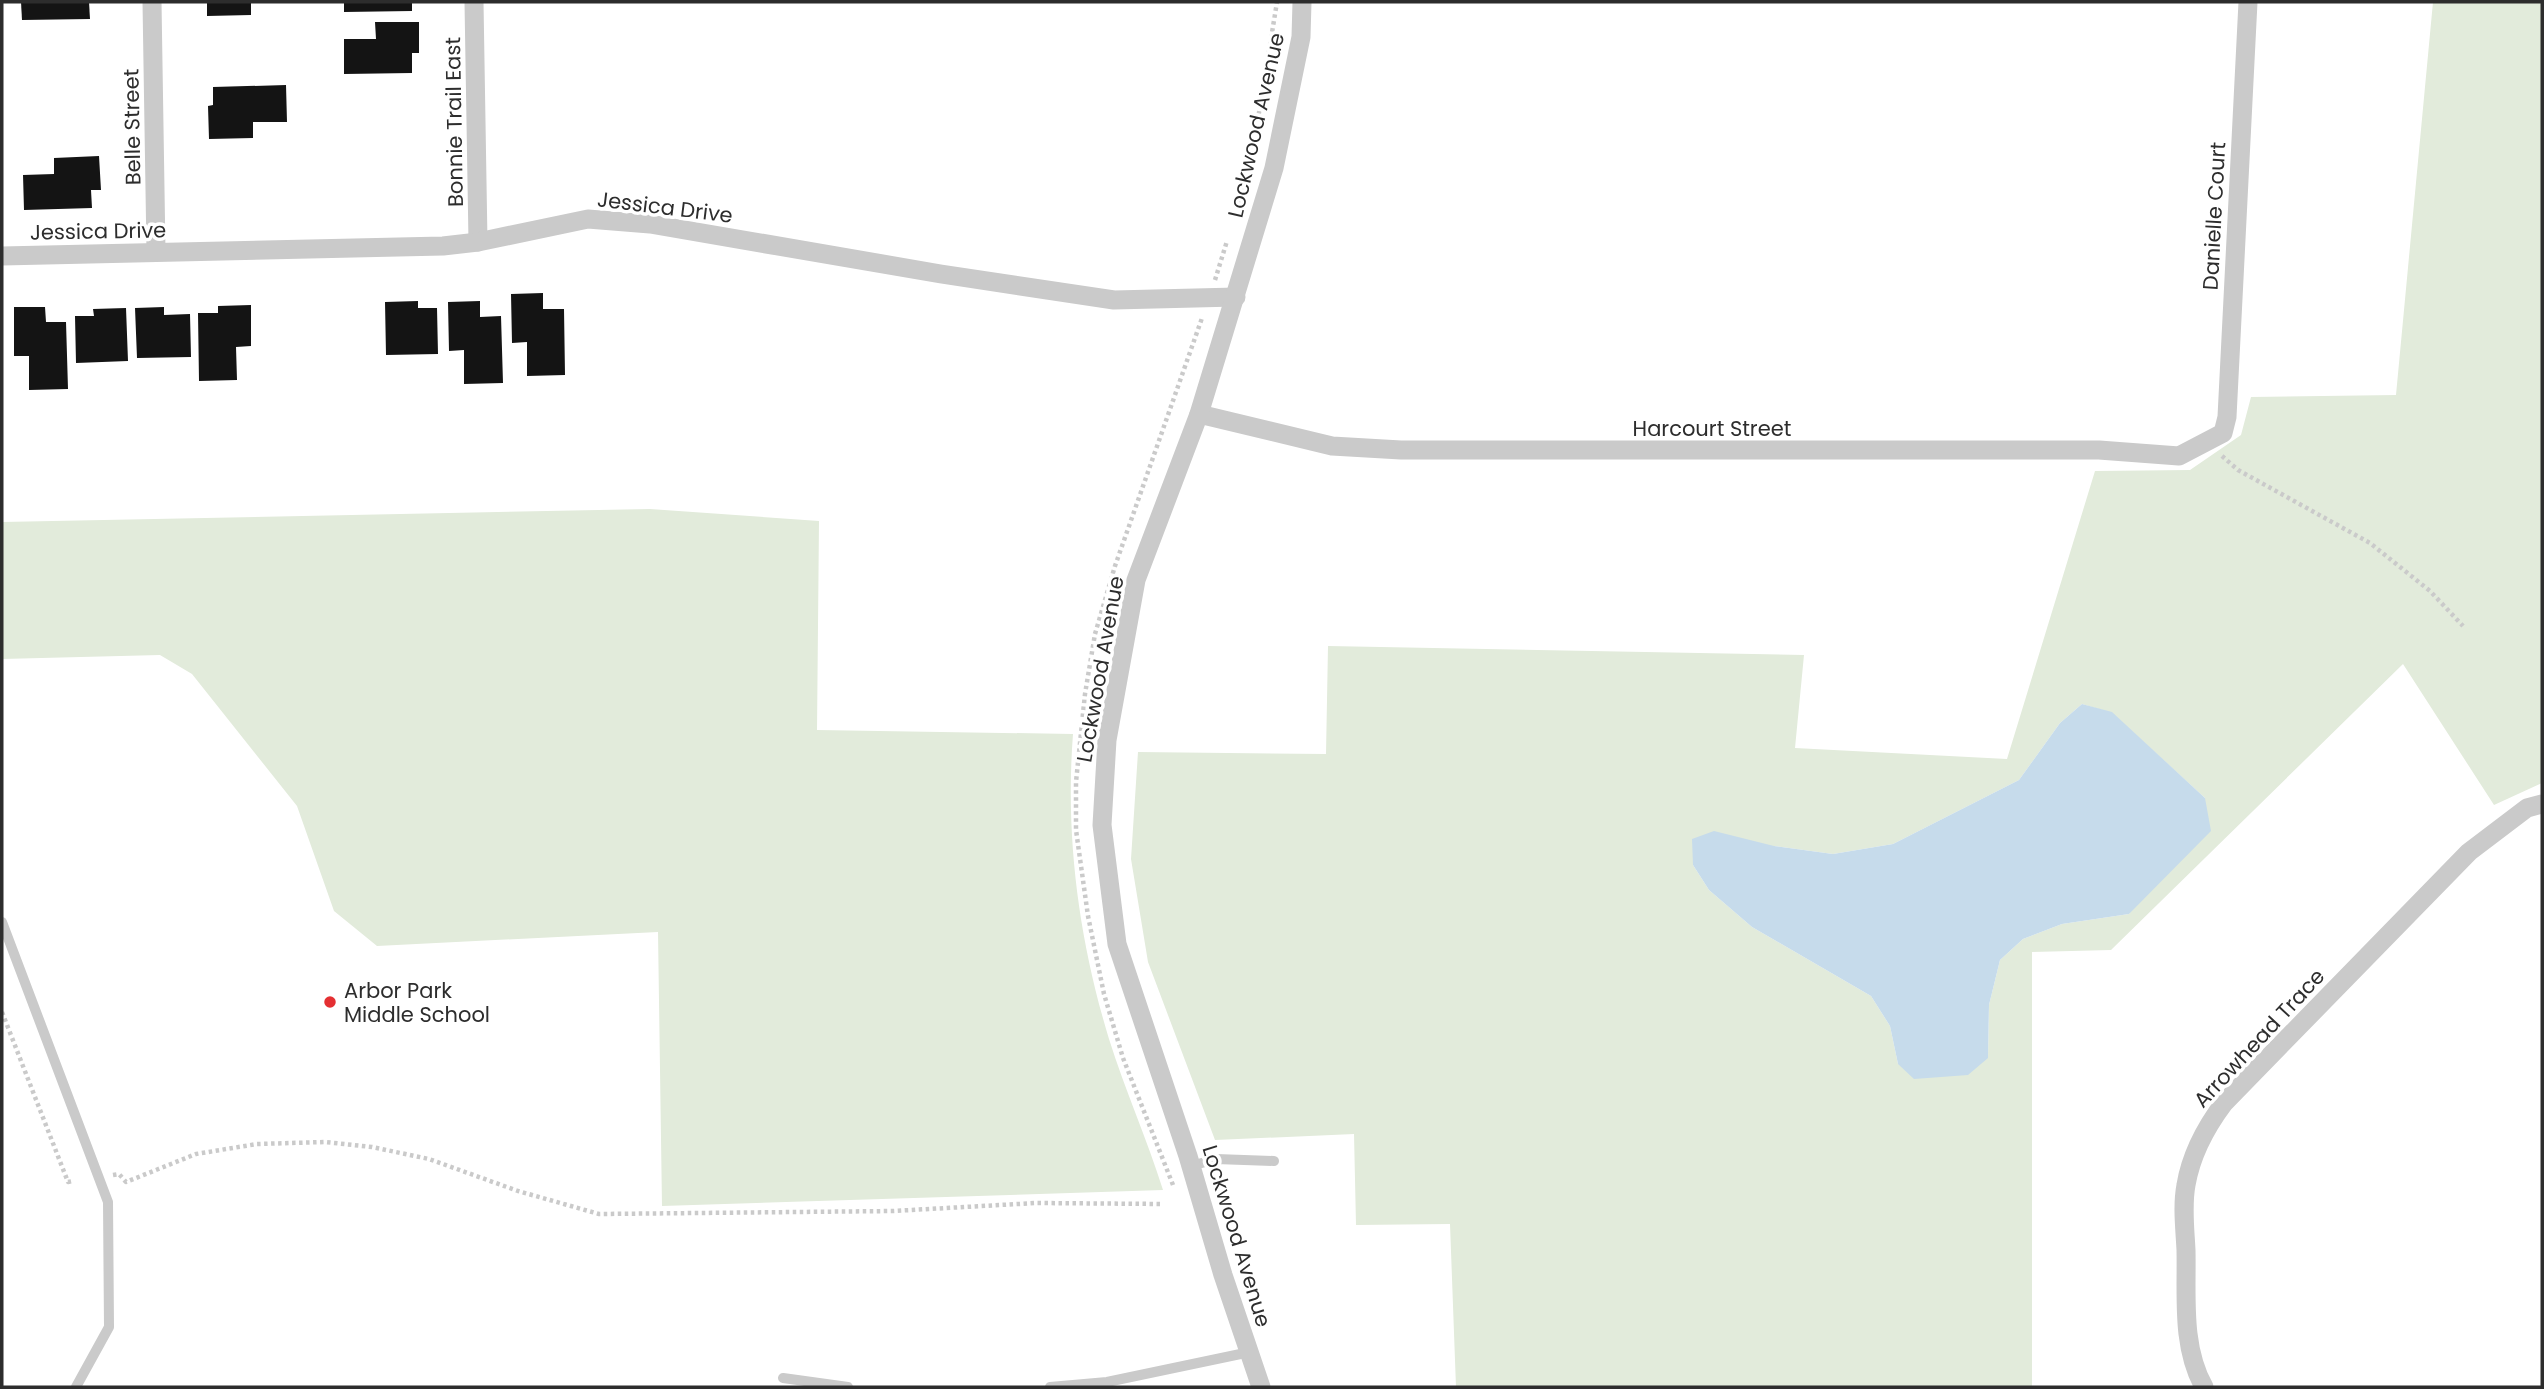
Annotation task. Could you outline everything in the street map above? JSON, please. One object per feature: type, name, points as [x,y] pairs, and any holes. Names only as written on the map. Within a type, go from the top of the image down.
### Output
[{"type":"street","name":"Belle Street","points":[[152,2],[156,252]]},
{"type":"street","name":"Bonnie Trail East","points":[[474,2],[478,242]]},
{"type":"street","name":"Lockwood Avenue","points":[[1261,1387],[1117,944],[1102,825],[1107,740],[1136,580],[1199,414],[1274,168],[1301,37],[1302,2]]},
{"type":"street","name":"Danielle Court","points":[[2214,438],[2227,417],[2248,2]]},
{"type":"street","name":"Jessica Drive","points":[[2,256],[443,246],[478,242],[578,221],[610,219],[1114,300],[1236,297]]},
{"type":"street","name":"Harcourt Street","points":[[1199,414],[1332,446],[1401,450],[2099,450],[2179,457],[2214,438]]},
{"type":"street","name":"Arrowhead Trace","points":[[2204,1387],[2193,1362],[2188,1333],[2185,1212],[2186,1187],[2192,1163],[2208,1124],[2224,1103],[2469,852],[2527,808],[2542,804]]},
{"type":"lane","points":[[2,922],[108,1202],[108,1327],[76,1387]]},
{"type":"lane","points":[[1191,1166],[1216,1160],[1274,1161]]},
{"type":"lane","points":[[1050,1387],[1107,1382],[1250,1352]]},
{"type":"lane","points":[[783,1378],[848,1387]]},
{"type":"path","points":[[2214,438],[2238,470],[2370,542],[2430,591],[2463,626]]},
{"type":"path","points":[[2,1012],[68,1182],[72,1181]]},
{"type":"path","points":[[113,1175],[119,1174],[126,1182],[196,1154],[257,1144],[325,1142],[372,1147],[429,1159],[518,1191],[599,1214],[879,1212],[1036,1203],[1163,1204]]},
{"type":"green space","points":[[2433,2],[2542,2],[2542,783],[2494,805],[2403,664],[2111,950],[2032,952],[2032,1387],[1456,1387],[1450,1224],[1356,1225],[1354,1134],[1215,1140],[1148,962],[1131,859],[1138,752],[1326,754],[1328,646],[1804,655],[1795,748],[2007,759],[2095,471],[2190,470],[2241,435],[2251,397],[2396,395]],"holes":[[[2082,704],[2112,713],[2205,798],[2129,914],[2062,924],[2023,939],[2000,960],[1989,1005],[1988,1058],[1898,1064],[1890,1026],[1871,996],[1752,927],[1709,890],[1693,865],[1774,846],[1833,854],[1893,844],[2019,780],[2060,723]]]},
{"type":"green space","points":[[650,509],[819,521],[817,730],[1073,734],[1071,812],[1082,926],[1109,1039],[1163,1190],[662,1206],[658,932],[377,946],[334,911],[297,806],[192,674],[160,655],[2,659],[2,522]]},
{"type":"water","points":[[2082,704],[2112,712],[2205,798],[2211,831],[2129,914],[2062,924],[2023,939],[2000,960],[1989,1005],[1988,1058],[1968,1075],[1914,1079],[1898,1064],[1890,1026],[1871,996],[1752,927],[1709,890],[1693,865],[1692,839],[1714,831],[1774,846],[1833,854],[1893,844],[2019,780],[2060,723]]},
{"type":"building","points":[[21,2],[89,2],[90,19],[22,20]]},
{"type":"building","points":[[207,2],[251,2],[251,15],[207,16]]},
{"type":"building","points":[[344,2],[412,2],[412,11],[344,12]]},
{"type":"building","points":[[375,22],[419,22],[419,53],[412,53],[412,73],[344,74],[344,39],[376,39]]},
{"type":"building","points":[[286,85],[287,122],[253,122],[253,138],[209,139],[208,106],[213,105],[213,87]]},
{"type":"building","points":[[99,156],[101,190],[91,190],[92,208],[24,210],[23,175],[54,174],[54,158]]},
{"type":"building","points":[[543,293],[543,309],[564,309],[565,375],[527,376],[527,342],[512,343],[511,294]]},
{"type":"building","points":[[418,301],[418,308],[437,308],[438,354],[386,355],[385,302]]},
{"type":"building","points":[[480,301],[480,317],[501,316],[503,383],[464,384],[464,350],[449,351],[448,302]]},
{"type":"building","points":[[251,305],[251,346],[236,347],[237,380],[199,381],[198,313],[218,313],[218,306]]},
{"type":"building","points":[[14,307],[45,307],[46,322],[66,322],[68,389],[29,390],[29,356],[14,356]]},
{"type":"building","points":[[164,307],[164,315],[190,314],[191,357],[137,358],[135,308]]},
{"type":"building","points":[[126,308],[128,361],[76,363],[75,316],[94,316],[93,309]]},
{"type":"place","name":"Arbor Park Middle School","points":[[330,1002]]}]
